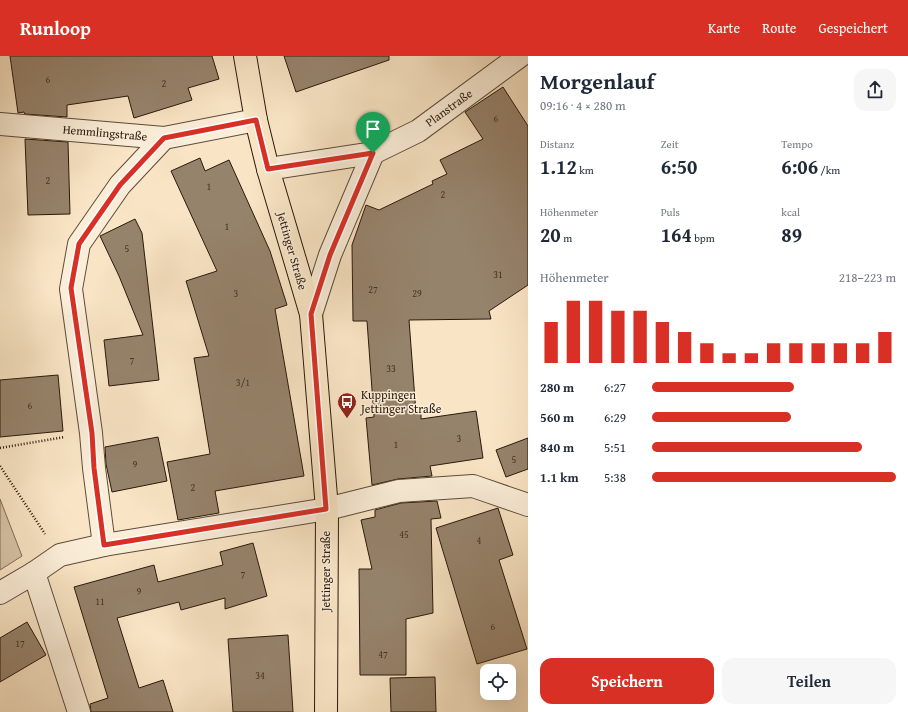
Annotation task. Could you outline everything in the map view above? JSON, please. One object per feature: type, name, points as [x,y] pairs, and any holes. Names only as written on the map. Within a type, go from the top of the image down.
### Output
[{"type":"main road","name":"Jettinger Straße","points":[[245,56],[256,120],[268,169],[311,314],[326,509],[326,712]]},
{"type":"street","name":"Planstraße","points":[[268,169],[373,153],[418,131],[520,56]]},
{"type":"street","name":"Hemmlingstraße","points":[[0,124],[164,138],[256,120]]},
{"type":"street","points":[[104,545],[94,468],[92,433],[71,288],[79,244],[120,185],[164,138]]},
{"type":"street","points":[[311,314],[330,255],[373,153]]},
{"type":"street","points":[[0,593],[60,556],[104,545],[326,509],[399,491],[473,486],[528,504]]},
{"type":"street","points":[[34,573],[79,712]]},
{"type":"path","points":[[0,448],[92,433]]},
{"type":"path","points":[[0,466],[60,556]]},
{"type":"shaded area","points":[[0,499],[22,556],[0,570]]},
{"type":"building","points":[[10,56],[212,56],[219,79],[188,88],[192,100],[134,118],[128,96],[67,105],[67,117],[25,114],[24,112],[18,113]]},
{"type":"building","points":[[284,56],[389,56],[389,60],[296,92]]},
{"type":"building","points":[[503,87],[528,126],[528,285],[489,311],[491,319],[409,320],[416,413],[421,413],[421,419],[476,411],[483,458],[430,466],[432,476],[398,479],[372,485],[366,418],[374,417],[367,321],[353,321],[352,245],[366,205],[379,210],[433,184],[432,181],[447,174],[440,160],[483,139],[465,112]]},
{"type":"building","points":[[25,139],[68,142],[70,214],[28,215]]},
{"type":"building","points":[[200,158],[205,171],[229,160],[270,251],[287,305],[275,309],[304,476],[215,491],[219,513],[178,520],[167,462],[210,454],[194,358],[209,356],[186,281],[217,271],[171,171]]},
{"type":"building","points":[[135,219],[142,233],[159,380],[109,386],[104,340],[143,335],[119,276],[100,236]]},
{"type":"building","points":[[58,375],[63,431],[0,437],[0,380]]},
{"type":"building","points":[[158,437],[167,481],[112,492],[106,464],[105,447]]},
{"type":"building","points":[[528,438],[528,469],[506,477],[496,450]]},
{"type":"building","points":[[437,501],[441,518],[431,519],[433,613],[406,619],[406,675],[360,675],[359,569],[372,569],[361,520],[375,517],[375,510],[401,503]]},
{"type":"building","points":[[498,508],[513,555],[499,560],[527,649],[477,664],[436,528]]},
{"type":"building","points":[[253,543],[267,596],[225,609],[225,598],[181,610],[179,602],[117,618],[139,688],[163,680],[173,712],[91,712],[90,704],[108,698],[74,587],[154,565],[158,582],[223,565],[220,552]]},
{"type":"building","points":[[27,622],[46,655],[0,682],[0,638]]},
{"type":"building","points":[[288,635],[293,712],[233,712],[228,639]]},
{"type":"building","points":[[435,677],[436,712],[391,712],[390,678]]},
{"type":"place","name":"Kuppingen Jettinger Straße","points":[[347,419]]},
{"type":"route","points":[[256,120],[268,169],[373,153],[330,255],[311,314],[325,480],[326,509],[104,545],[94,468],[92,433],[71,288],[79,244],[120,185],[164,138],[256,120]]}]
